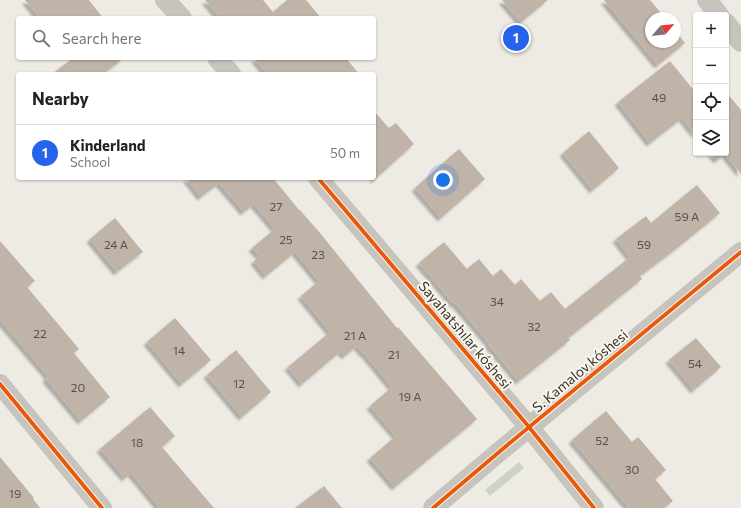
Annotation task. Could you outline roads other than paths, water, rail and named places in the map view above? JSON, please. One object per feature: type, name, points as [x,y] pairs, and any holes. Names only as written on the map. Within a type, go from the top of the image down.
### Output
[{"type":"street","points":[[165,0],[180,16]]},
{"type":"street","points":[[707,0],[717,12]]},
{"type":"street","points":[[729,27],[741,42]]},
{"type":"street","points":[[219,60],[228,72]]},
{"type":"street","name":"Sayahatshılar kóshesi","points":[[320,180],[529,428],[594,508]]},
{"type":"street","name":"S. Kamalov kóshesi","points":[[433,508],[741,252]]},
{"type":"street","points":[[0,384],[102,508]]},
{"type":"place","name":"Kinderland","points":[[516,38]]}]
